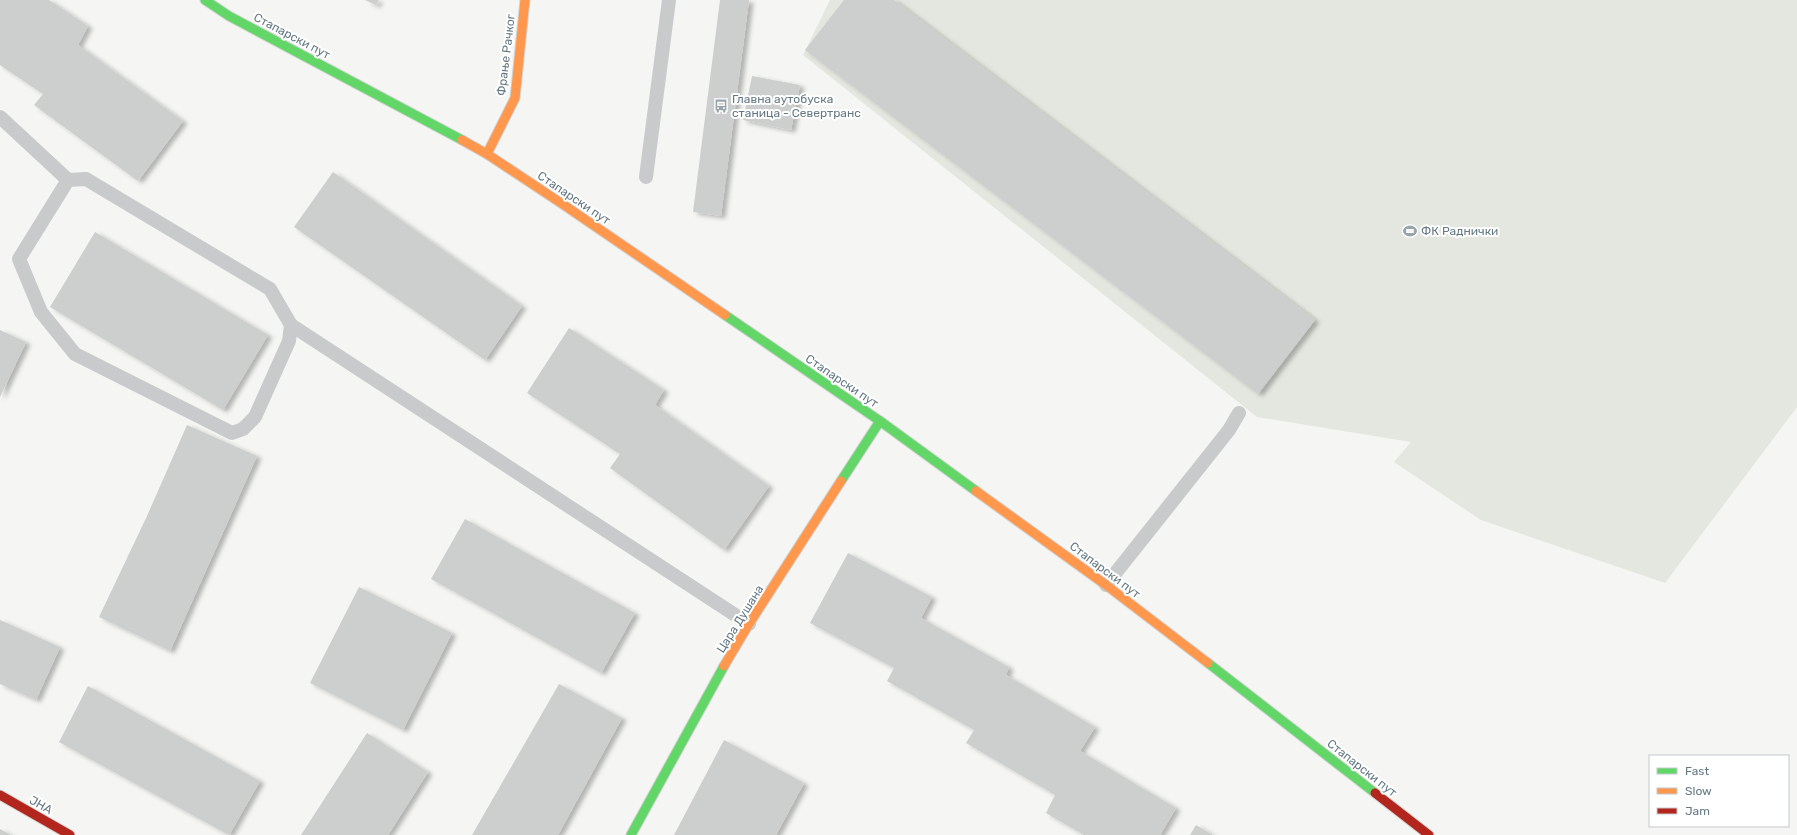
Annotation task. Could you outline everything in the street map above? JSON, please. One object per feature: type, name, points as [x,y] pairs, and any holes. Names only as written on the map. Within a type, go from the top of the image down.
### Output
[{"type":"main road","name":"Стапарски пут","points":[[205,0],[236,20],[487,154],[561,203],[880,421],[1106,585],[1429,835]]},
{"type":"main road","name":"Фрање Рачког","points":[[487,154],[515,98],[525,0]]},
{"type":"main road","name":"Цара Душана","points":[[631,835],[718,677],[750,624],[880,421]]},
{"type":"main road","name":"ЈНА","points":[[0,795],[70,835]]},
{"type":"lane","points":[[646,177],[670,0]]},
{"type":"lane","points":[[0,117],[68,180],[86,179],[270,289],[291,325],[750,624]]},
{"type":"lane","points":[[68,180],[19,260],[41,312],[75,354],[232,432],[243,429],[255,417],[289,341],[291,325]]},
{"type":"lane","points":[[1106,585],[1229,430],[1239,414]]},
{"type":"shaded area","name":"ФК Раднички","points":[[830,0],[1797,0],[1797,407],[1665,583],[1481,520],[1394,462],[1411,442],[1257,417],[803,55]]},
{"type":"building","points":[[0,0],[49,0],[88,26],[78,45],[183,121],[138,181],[34,105],[43,94],[0,65]]},
{"type":"building","points":[[365,0],[379,0],[376,5]]},
{"type":"building","name":"Главна аутобуска станица - Севертранс","points":[[720,0],[749,0],[721,216],[693,212]]},
{"type":"building","points":[[844,0],[894,0],[1315,320],[1258,394],[805,50]]},
{"type":"building","points":[[752,76],[800,85],[791,130],[743,120]]},
{"type":"building","points":[[333,172],[522,306],[485,360],[294,227]]},
{"type":"building","points":[[95,232],[268,335],[223,410],[50,307]]},
{"type":"building","points":[[569,328],[664,390],[655,405],[769,486],[724,550],[610,468],[620,454],[527,393]]},
{"type":"building","points":[[0,330],[26,342],[0,397]]},
{"type":"building","points":[[187,425],[257,456],[170,651],[99,617],[147,516]]},
{"type":"building","points":[[465,519],[635,613],[601,673],[431,579]]},
{"type":"building","points":[[848,553],[932,597],[921,618],[1009,667],[1006,675],[1095,727],[1080,751],[1176,808],[1160,835],[1084,835],[1046,813],[1055,795],[966,743],[974,730],[887,681],[894,668],[810,623]]},
{"type":"building","points":[[359,587],[452,633],[403,730],[310,683]]},
{"type":"building","points":[[0,620],[60,647],[36,700],[0,684]]},
{"type":"building","points":[[559,684],[622,718],[558,835],[472,835]]},
{"type":"building","points":[[88,686],[260,781],[229,835],[59,742]]},
{"type":"building","points":[[367,733],[428,772],[388,835],[301,835]]},
{"type":"building","points":[[724,740],[804,783],[776,835],[674,835]]},
{"type":"building","points":[[1196,825],[1213,835],[1190,835]]},
{"type":"building","points":[[0,829],[11,835],[0,835]]},
{"type":"traffic: fast","points":[[205,0],[229,16],[462,140]]},
{"type":"traffic: fast","points":[[725,315],[880,421],[976,491]]},
{"type":"traffic: fast","points":[[841,481],[880,421]]},
{"type":"traffic: fast","points":[[1208,663],[1375,793]]},
{"type":"traffic: fast","points":[[631,835],[724,666]]},
{"type":"traffic: slow","points":[[487,154],[515,98],[525,0]]},
{"type":"traffic: slow","points":[[462,140],[487,154],[561,203],[725,315]]},
{"type":"traffic: slow","points":[[724,666],[749,624],[841,481]]},
{"type":"traffic: slow","points":[[976,491],[1106,585],[1208,663]]},
{"type":"traffic: jam","points":[[1375,793],[1429,835]]},
{"type":"traffic: jam","points":[[0,795],[70,835]]},
{"type":"place","name":"Главна аутобуска станица - Севертранс","points":[[721,106]]},
{"type":"place","name":"ФК Раднички","points":[[1410,231]]}]
